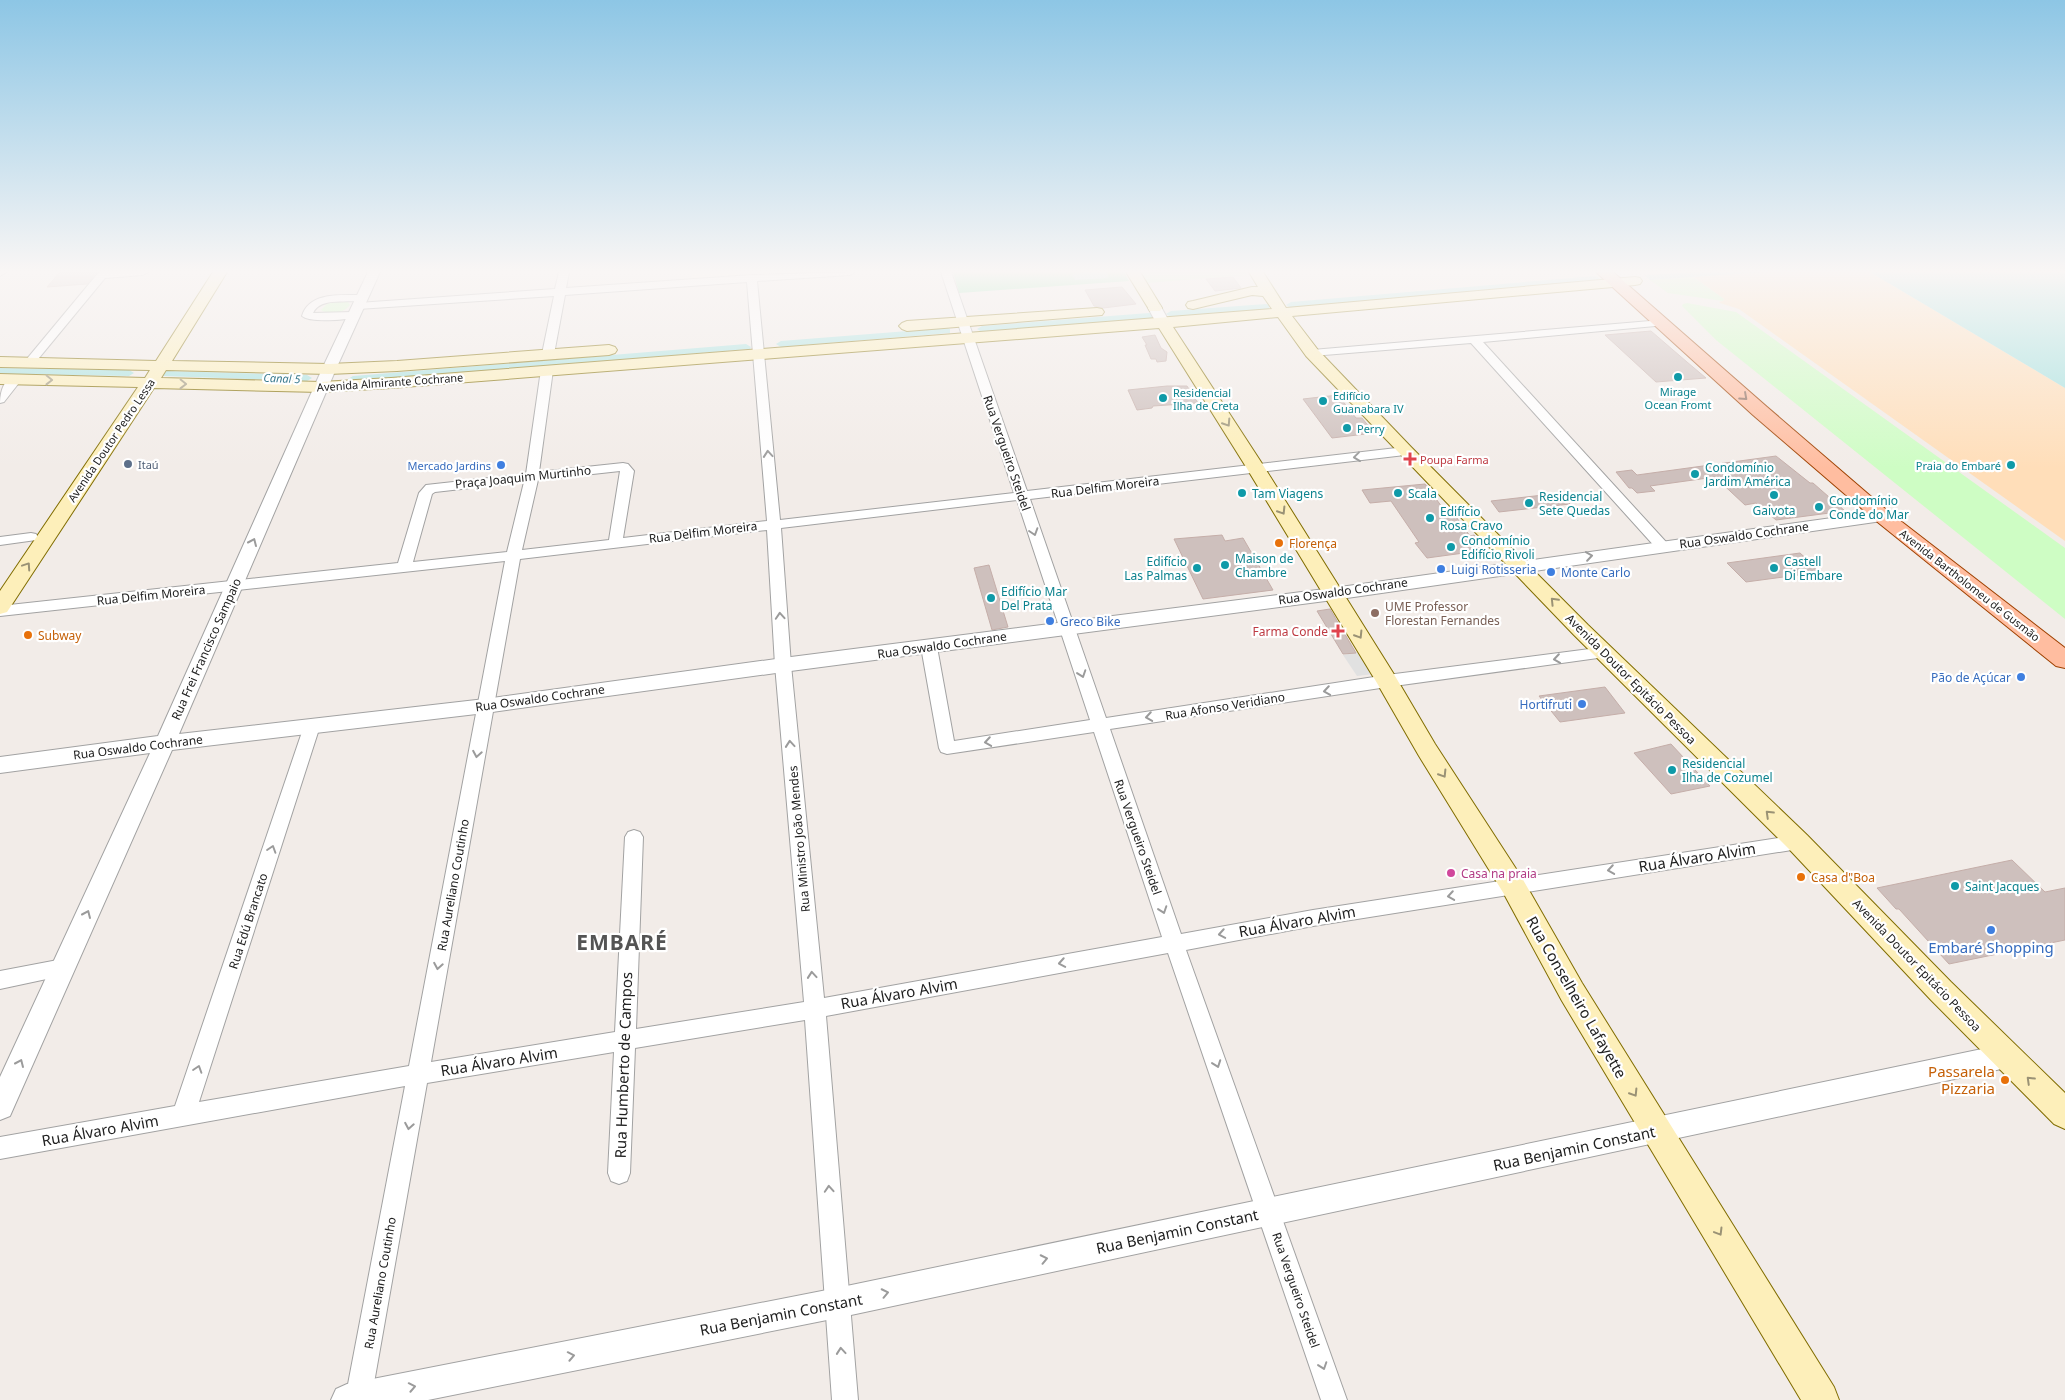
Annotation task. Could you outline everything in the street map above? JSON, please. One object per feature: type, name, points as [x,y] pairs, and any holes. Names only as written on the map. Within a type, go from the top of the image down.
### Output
[{"type":"main road","name":"Avenida Doutor Pedro Lessa","points":[[0,607],[170,337]]},
{"type":"main road","name":"Avenida Doutor Pedro Lessa","points":[[154,364],[173,337]]},
{"type":"main road","name":"Avenida Almirante Cochrane","points":[[0,362],[154,364],[391,383],[547,370],[760,345],[858,337]]},
{"type":"main road","name":"Rua Conselheiro Lafayette","points":[[1173,337],[1388,681],[1427,750],[1513,886],[1572,992],[1821,1400]]},
{"type":"main road","name":"Avenida Doutor Epitácio Pessoa","points":[[1301,337],[1312,352],[1405,451],[1798,842],[2006,1056],[2061,1106]]},
{"type":"main road","name":"Avenida Bartholomeu de Gusmão","points":[[1678,337],[1882,516],[2065,660]]},
{"type":"main road","name":"Avenida Bartholomeu de Gusmão","points":[[1696,337],[1901,513],[2065,645]]},
{"type":"main road","name":"Avenida Almirante Cochrane","points":[[739,340],[760,345]]},
{"type":"main road","name":"Avenida Almirante Cochrane","points":[[8,379],[142,383],[325,378],[397,366],[622,349]]},
{"type":"main road","name":"Avenida Doutor Pedro Lessa","points":[[0,582],[142,383]]},
{"type":"street","points":[[30,362],[50,337]]},
{"type":"street","name":"Rua Frei Francisco Sampaio","points":[[0,1107],[165,743],[343,337]]},
{"type":"street","points":[[548,354],[551,337]]},
{"type":"street","name":"Rua Ministro João Mendes","points":[[759,337],[783,665],[815,1009],[846,1400]]},
{"type":"street","name":"Rua Vergueiro Steidel","points":[[968,337],[1065,628],[1334,1400]]},
{"type":"street","points":[[1312,352],[1481,337]]},
{"type":"street","points":[[1473,338],[1662,546]]},
{"type":"street","name":"Rua Aureliano Coutinho","points":[[354,1399],[418,1074],[513,556],[532,476],[547,370]]},
{"type":"street","points":[[0,399],[8,379]]},
{"type":"street","name":"Rua Delfim Moreira","points":[[0,611],[513,556],[774,524],[1257,470],[1405,451]]},
{"type":"street","name":"Praça Joaquim Murtinho","points":[[404,568],[426,493],[431,488],[623,467],[626,471],[615,543]]},
{"type":"street","name":"Rua Oswaldo Cochrane","points":[[0,764],[485,706],[783,665],[1333,594],[1882,516]]},
{"type":"street","points":[[0,540],[31,537]]},
{"type":"street","name":"Rua Afonso Veridiano","points":[[929,647],[947,748],[1388,681],[1605,652]]},
{"type":"street","name":"Rua Edú Brancato","points":[[183,1116],[312,726]]},
{"type":"street","name":"Rua Humberto de Campos","points":[[619,1174],[634,837]]},
{"type":"street","name":"Rua Álvaro Alvim","points":[[0,1148],[418,1074],[815,1009],[1174,943],[1513,886],[1798,842]]},
{"type":"street","points":[[0,980],[63,968]]},
{"type":"street","name":"Rua Benjamin Constant","points":[[354,1399],[837,1303],[2006,1056]]},
{"type":"sand","name":"Praia do Embaré","points":[[1779,337],[1980,337],[2065,388],[2065,541]]},
{"type":"green space","points":[[1713,337],[1771,337],[2065,548],[2065,619]]},
{"type":"shaded area","name":"Farma Conde","points":[[1359,652],[1373,674],[1357,676],[1343,655]]},
{"type":"water","points":[[1980,337],[2065,337],[2065,388]]},
{"type":"building","points":[[1142,337],[1156,337],[1161,348],[1167,352],[1166,361],[1157,362],[1156,359],[1151,359],[1145,345],[1147,345]]},
{"type":"building","points":[[1608,337],[1658,337],[1706,378],[1656,382]]},
{"type":"building","name":"Residencial Ilha de Creta","points":[[1187,386],[1198,403],[1153,406],[1152,408],[1137,410],[1128,390]]},
{"type":"building","points":[[1338,395],[1356,418],[1362,418],[1374,433],[1332,438],[1303,399]]},
{"type":"building","points":[[1776,456],[1810,483],[1813,483],[1845,511],[1776,520],[1756,503],[1745,505],[1715,477],[1650,486],[1655,491],[1637,493],[1632,488],[1629,488],[1616,472],[1632,470],[1637,475]]},
{"type":"building","points":[[1425,484],[1445,511],[1451,510],[1470,536],[1474,535],[1486,550],[1427,558],[1415,543],[1419,542],[1391,501],[1370,503],[1362,490]]},
{"type":"building","name":"Residencial Sete Quedas","points":[[1561,493],[1570,504],[1499,512],[1491,501]]},
{"type":"building","points":[[1222,535],[1225,541],[1243,538],[1273,590],[1203,599],[1174,539]]},
{"type":"building","name":"Castell Di Embare","points":[[1800,553],[1821,572],[1746,582],[1727,563]]},
{"type":"building","name":"Edifício Mar Del Prata","points":[[989,565],[1008,627],[992,630],[974,568]]},
{"type":"building","name":"Farma Conde","points":[[1330,609],[1356,653],[1343,654],[1317,611]]},
{"type":"building","name":"Hortifruti","points":[[1605,687],[1625,713],[1560,722],[1539,696]]},
{"type":"building","name":"Residencial Ilha de Cozumel","points":[[1671,744],[1710,786],[1671,794],[1634,753]]},
{"type":"building","points":[[2012,860],[2045,892],[2065,888],[2065,940],[1949,964],[1899,909],[1896,909],[1877,888]]},
{"type":"waterway","name":"Canal 5","points":[[781,344],[866,337]]},
{"type":"waterway","name":"Canal 5","points":[[353,379],[746,347]]},
{"type":"waterway","name":"Canal 5","points":[[0,371],[129,373]]},
{"type":"waterway","name":"Canal 5","points":[[167,374],[307,378]]},
{"type":"place","name":"Mirage Ocean Fromt","points":[[1678,377]]},
{"type":"place","name":"Residencial Ilha de Creta","points":[[1163,398]]},
{"type":"place","name":"Edifício Guanabara IV","points":[[1323,401]]},
{"type":"place","name":"Perry","points":[[1347,428]]},
{"type":"place","name":"Poupa Farma","points":[[1410,459]]},
{"type":"place","name":"Itaú","points":[[128,464]]},
{"type":"place","name":"Mercado Jardins","points":[[501,465]]},
{"type":"place","name":"Praia do Embaré","points":[[2011,465]]},
{"type":"place","name":"Condomínio Jardim América","points":[[1695,474]]},
{"type":"place","name":"Tam Viagens","points":[[1242,493]]},
{"type":"place","name":"Scala","points":[[1398,493]]},
{"type":"place","name":"Gaivota","points":[[1774,495]]},
{"type":"place","name":"Residencial Sete Quedas","points":[[1529,503]]},
{"type":"place","name":"Condomínio Conde do Mar","points":[[1819,507]]},
{"type":"place","name":"Edifício Rosa Cravo","points":[[1430,518]]},
{"type":"place","name":"Florença","points":[[1279,543]]},
{"type":"place","name":"Condomínio Edifício Rivoli","points":[[1451,547]]},
{"type":"place","name":"Maison de Chambre","points":[[1225,565]]},
{"type":"place","name":"Edifício Las Palmas","points":[[1197,568]]},
{"type":"place","name":"Castell Di Embare","points":[[1774,568]]},
{"type":"place","name":"Luigi Rotisseria","points":[[1441,569]]},
{"type":"place","name":"Monte Carlo","points":[[1551,572]]},
{"type":"place","name":"Edifício Mar Del Prata","points":[[991,598]]},
{"type":"place","name":"UME Professor Florestan Fernandes","points":[[1375,613]]},
{"type":"place","name":"Greco Bike","points":[[1050,621]]},
{"type":"place","name":"Farma Conde","points":[[1338,631]]},
{"type":"place","name":"Subway","points":[[28,635]]},
{"type":"place","name":"Pão de Açúcar","points":[[2021,677]]},
{"type":"place","name":"Hortifruti","points":[[1582,704]]},
{"type":"place","name":"Residencial Ilha de Cozumel","points":[[1672,770]]},
{"type":"place","name":"Casa na praia","points":[[1451,873]]},
{"type":"place","name":"Casa d\"Boa","points":[[1801,877]]},
{"type":"place","name":"Saint Jacques","points":[[1955,886]]},
{"type":"place","name":"Embaré Shopping","points":[[1991,930]]},
{"type":"place","name":"Passarela Pizzaria","points":[[2005,1080]]},
{"type":"district","name":"EMBARÉ","points":[[622,942]]}]
